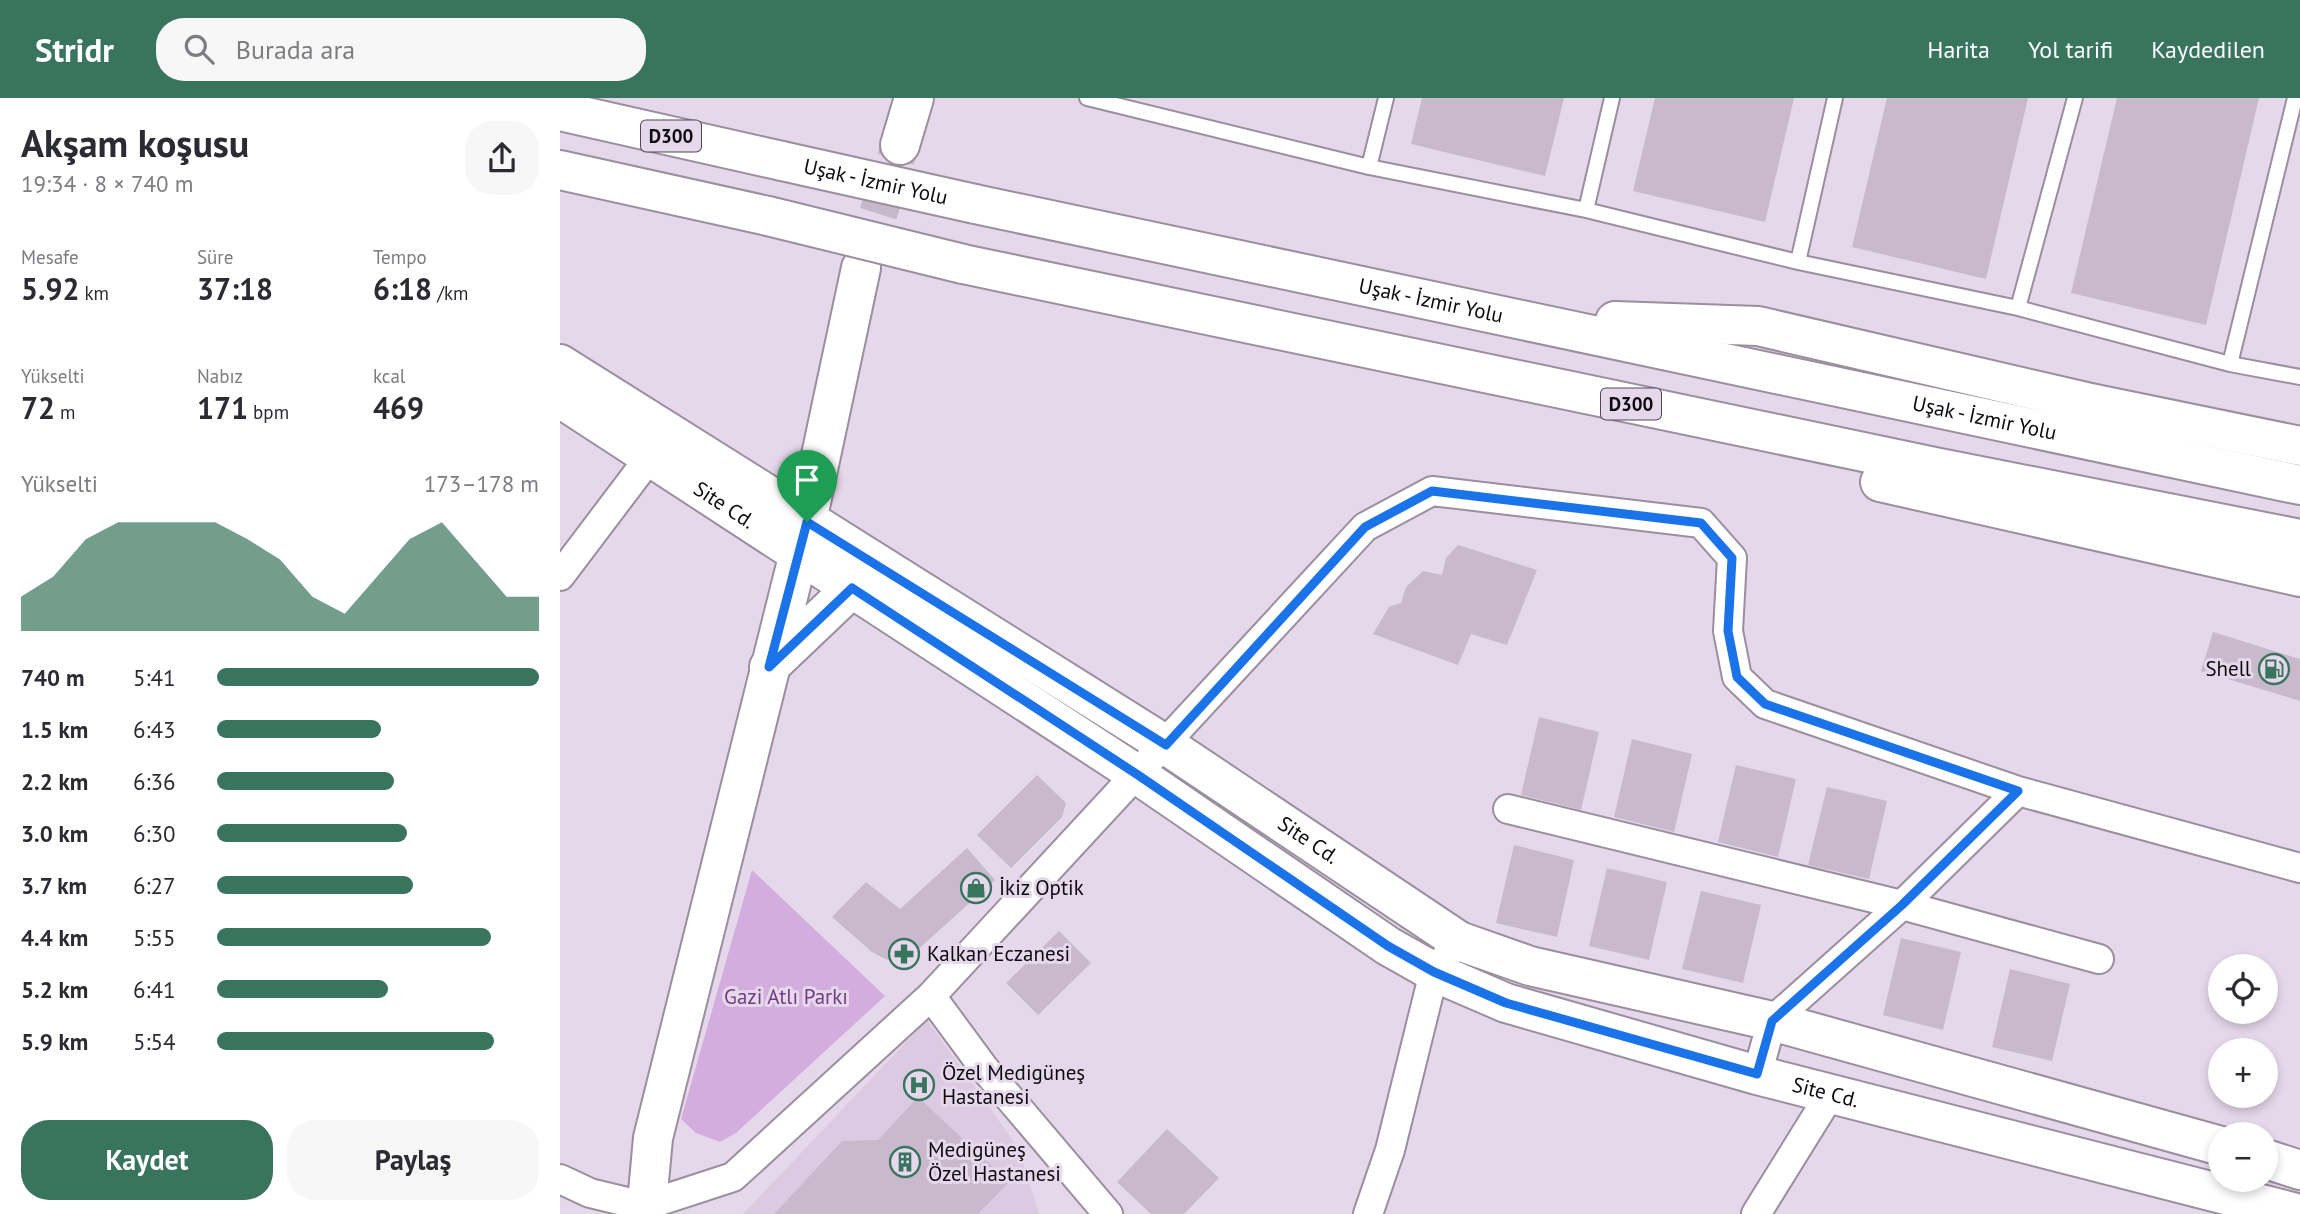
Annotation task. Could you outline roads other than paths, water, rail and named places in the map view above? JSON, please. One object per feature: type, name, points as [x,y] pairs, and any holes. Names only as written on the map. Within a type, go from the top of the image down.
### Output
[{"type":"main road","points":[[900,145],[914,98]]},
{"type":"main road","name":"Uşak - İzmir Yolu","points":[[560,111],[975,204],[2300,485]]},
{"type":"main road","name":"D300","points":[[560,170],[768,216],[964,264],[1490,375],[2300,539]]},
{"type":"main road","points":[[645,1210],[653,1139],[802,537],[861,268]]},
{"type":"main road","points":[[1508,317],[1758,327],[2086,402],[2300,446]]},
{"type":"main road","name":"Site Cd.","points":[[560,364],[802,537],[852,588],[1138,775],[1388,946],[1434,972],[1506,1003],[1757,1074],[2300,1214]]},
{"type":"main road","points":[[1490,375],[1735,450],[2300,578]]},
{"type":"main road","name":"Site Cd.","points":[[560,398],[650,457],[802,537],[1166,745],[1459,941],[1530,966],[1772,1021],[2208,1142]]},
{"type":"main road","points":[[769,667],[852,588]]},
{"type":"main road","points":[[2278,1163],[2300,1170]]},
{"type":"street","points":[[560,576],[650,457]]},
{"type":"street","points":[[560,1179],[590,1193],[645,1210],[733,1177],[931,996],[1365,527],[1432,491],[1701,523],[1732,558],[1728,631],[1737,677],[1765,704],[2018,791],[2300,868]]},
{"type":"street","points":[[1757,1074],[1772,1021],[1902,905],[2018,791]]},
{"type":"street","points":[[1508,809],[1902,905],[2099,959]]},
{"type":"street","points":[[1368,1214],[1390,1150],[1434,972],[1459,941]]},
{"type":"street","points":[[931,996],[984,1068],[1108,1214]]},
{"type":"street","points":[[1756,1214],[1831,1093]]},
{"type":"lane","points":[[1087,98],[1370,167],[1586,210],[1798,261],[2018,308],[2230,364],[2300,377]]},
{"type":"lane","points":[[1370,167],[1386,98]]},
{"type":"lane","points":[[1586,210],[1612,98]]},
{"type":"lane","points":[[1798,261],[1836,98]]},
{"type":"lane","points":[[2018,308],[2075,98]]},
{"type":"lane","points":[[2230,364],[2295,98]]},
{"type":"tunnel","points":[[861,268],[900,145]]},
{"type":"place","name":"Shell","points":[[2274,669]]},
{"type":"place","name":"İkiz Optik","points":[[976,888]]},
{"type":"place","name":"Kalkan Eczanesi","points":[[904,954]]},
{"type":"place","name":"Özel Medigüneş Hastanesi","points":[[919,1085]]},
{"type":"place","name":"Medigüneş Özel Hastanesi","points":[[905,1162]]},
{"type":"park label","name":"Gazi Atlı Parkı","points":[[786,997]]}]
